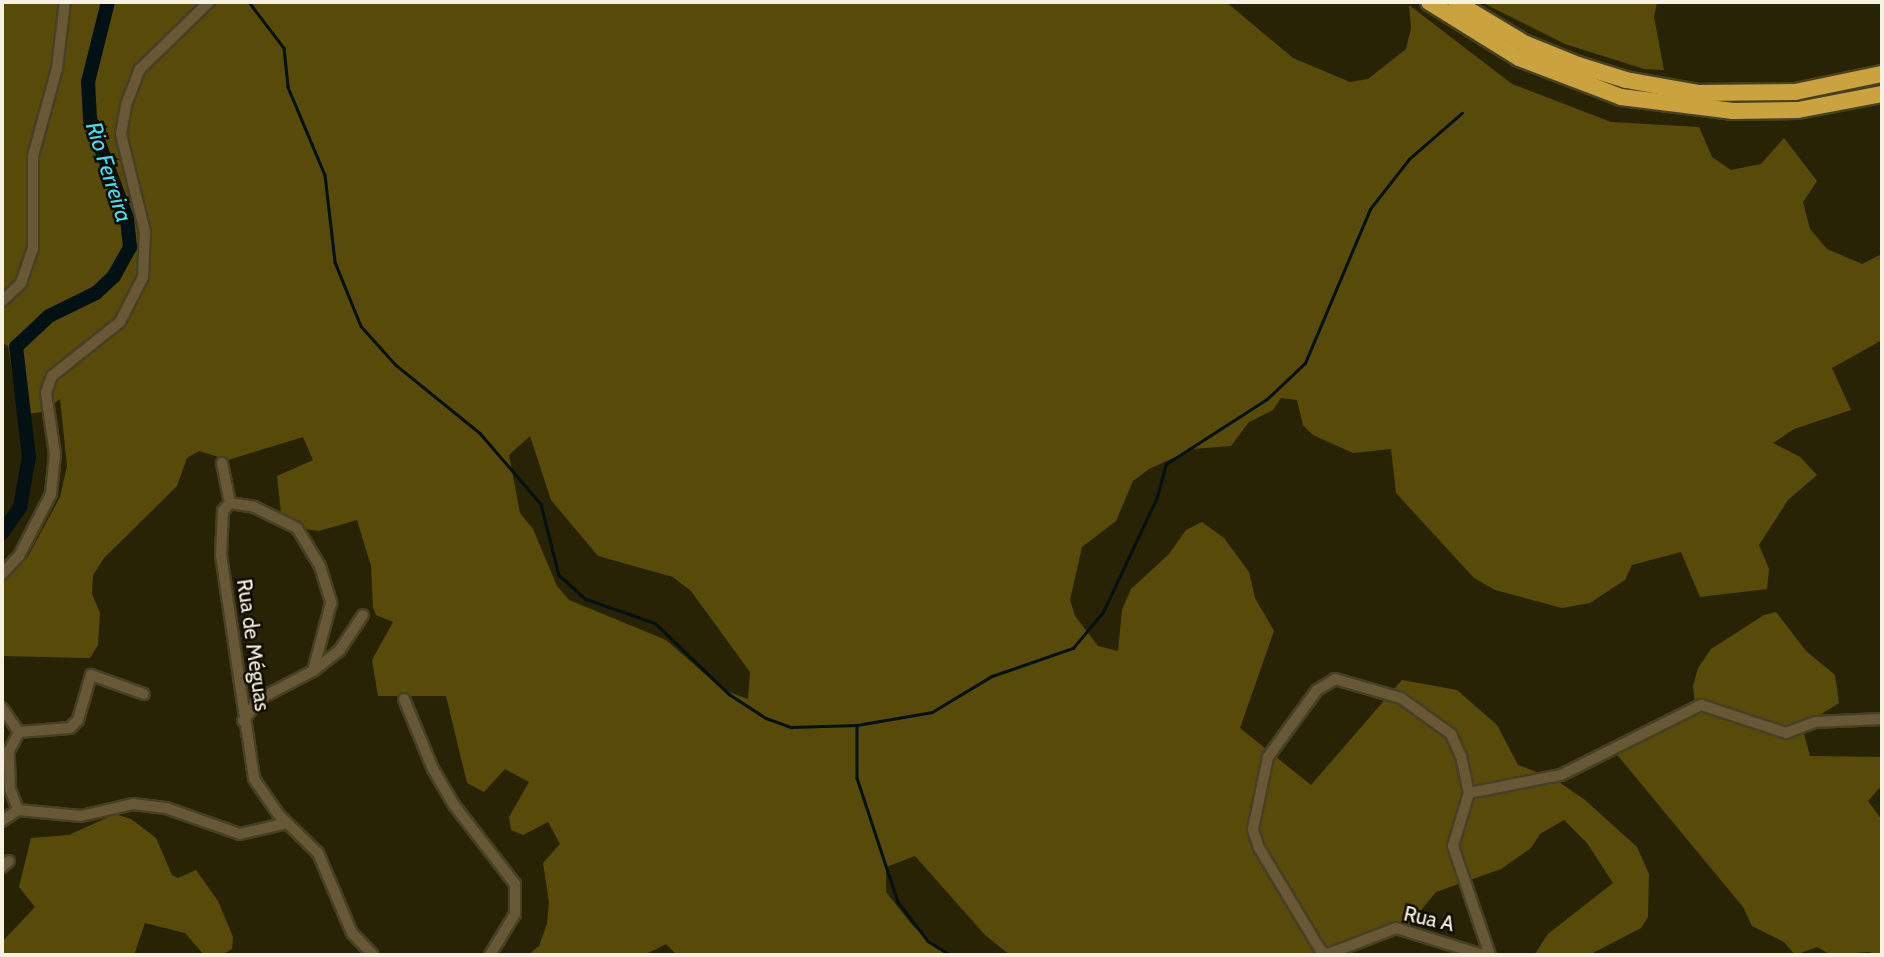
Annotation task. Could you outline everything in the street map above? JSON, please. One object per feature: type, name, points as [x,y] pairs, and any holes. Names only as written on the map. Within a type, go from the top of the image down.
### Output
[{"type":"highway","points":[[1429,2],[1519,58],[1621,97],[1798,110],[1882,94]]},
{"type":"highway","points":[[1456,2],[1526,44],[1578,65],[1697,101],[1795,92],[1882,74]]},
{"type":"street","points":[[2,301],[21,284],[33,248],[33,156],[57,68],[65,2]]},
{"type":"street","points":[[2,574],[19,556],[51,494],[55,454],[46,393],[52,376],[120,321],[143,277],[145,232],[121,134],[126,105],[140,69],[168,38],[205,6]]},
{"type":"street","name":"Rua de Méguas","points":[[222,463],[230,503],[223,510],[221,555],[243,721],[254,779],[287,823],[318,853],[352,933],[373,955]]},
{"type":"street","points":[[230,503],[254,508],[297,528],[320,566],[331,603],[313,671]]},
{"type":"street","points":[[243,721],[259,699],[313,671],[339,651],[363,615]]},
{"type":"street","points":[[19,732],[70,727],[78,720],[92,675],[144,694]]},
{"type":"street","points":[[1328,955],[1321,951],[1259,848],[1253,829],[1268,757],[1317,690],[1335,679],[1401,698],[1429,714],[1451,734],[1461,756],[1469,793],[1452,846],[1490,955]]},
{"type":"street","points":[[404,699],[433,769],[454,805],[515,884],[515,914],[490,955]]},
{"type":"street","points":[[1469,793],[1561,775],[1701,705],[1786,733],[1806,725],[1882,719]]},
{"type":"street","points":[[2,708],[19,732]]},
{"type":"street","points":[[18,810],[10,789],[9,751],[19,732]]},
{"type":"street","points":[[2,821],[18,810],[81,816],[133,804],[166,808],[240,834],[287,823]]},
{"type":"street","name":"Rua A","points":[[1328,955],[1396,928],[1483,955]]},
{"type":"shaded area","points":[[2,2],[1226,2],[1293,58],[1350,82],[1368,79],[1406,49],[1411,28],[1409,5],[1512,84],[1611,122],[1699,127],[1712,157],[1731,170],[1761,164],[1784,138],[1817,181],[1803,202],[1810,229],[1827,249],[1862,264],[1882,254],[1882,340],[1832,368],[1851,410],[1794,429],[1773,443],[1800,457],[1817,475],[1788,500],[1759,545],[1769,569],[1767,589],[1700,597],[1681,552],[1632,565],[1625,580],[1590,603],[1562,608],[1495,590],[1474,578],[1396,493],[1391,449],[1353,453],[1313,435],[1303,425],[1297,400],[1281,398],[1273,410],[1249,422],[1231,446],[1193,449],[1149,469],[1133,481],[1116,521],[1082,547],[1070,600],[1075,616],[1098,646],[1118,651],[1122,610],[1131,589],[1169,554],[1186,530],[1202,522],[1224,538],[1249,572],[1255,598],[1274,631],[1240,728],[1311,785],[1402,680],[1457,690],[1497,725],[1518,765],[1553,778],[1585,800],[1637,847],[1649,874],[1648,917],[1641,928],[1589,955],[1534,955],[1548,934],[1613,883],[1587,843],[1564,820],[1540,834],[1531,848],[1501,869],[1436,892],[1407,927],[1374,929],[1349,941],[1349,955],[1010,955],[985,935],[915,856],[886,867],[886,892],[913,926],[947,955],[677,955],[666,944],[644,955],[528,955],[539,946],[547,924],[549,902],[543,863],[560,844],[548,822],[523,835],[511,830],[509,817],[529,782],[505,769],[484,792],[467,783],[446,696],[378,696],[372,660],[393,622],[376,615],[373,607],[371,566],[357,520],[319,531],[305,529],[281,513],[277,476],[313,460],[303,437],[228,460],[199,451],[187,458],[177,486],[104,558],[93,575],[92,594],[100,613],[98,645],[90,658],[2,656],[2,582],[27,558],[60,497],[67,466],[60,399],[43,412],[18,415],[8,346],[2,343]],"holes":[[[530,436],[551,500],[598,556],[673,577],[691,591],[750,672],[748,699],[723,690],[666,640],[569,600],[557,586],[533,529],[520,513],[509,455]]]},
{"type":"shaded area","points":[[1481,2],[1657,2],[1654,17],[1664,70],[1644,69],[1565,44]]},
{"type":"shaded area","points":[[1776,612],[1806,651],[1835,675],[1839,703],[1802,726],[1810,756],[1882,757],[1882,785],[1868,801],[1882,820],[1882,955],[1868,952],[1831,955],[1817,947],[1795,955],[1784,942],[1752,926],[1743,907],[1614,751],[1640,743],[1695,704],[1693,686],[1698,668],[1711,649],[1764,615]]},
{"type":"shaded area","points":[[115,814],[131,819],[156,838],[172,875],[178,878],[196,870],[218,901],[233,937],[232,949],[222,955],[204,955],[185,933],[145,923],[134,955],[2,955],[2,942],[35,907],[19,887],[31,838],[69,835]]},
{"type":"waterway","name":"Rio Ferreira","points":[[2,533],[20,507],[29,457],[16,347],[49,316],[96,293],[114,276],[130,247],[127,218],[90,119],[88,82],[108,2]]},
{"type":"waterway","points":[[249,2],[284,48],[288,87],[325,175],[335,262],[361,326],[396,365],[480,433],[541,504],[559,575],[586,599],[655,623],[729,694],[766,718],[791,727],[857,725],[857,778],[898,902],[928,941],[950,955]]},
{"type":"waterway","points":[[857,725],[932,712],[992,676],[1073,648],[1103,612],[1157,497],[1166,464],[1267,399],[1305,363],[1370,209],[1409,159],[1462,113]]}]
